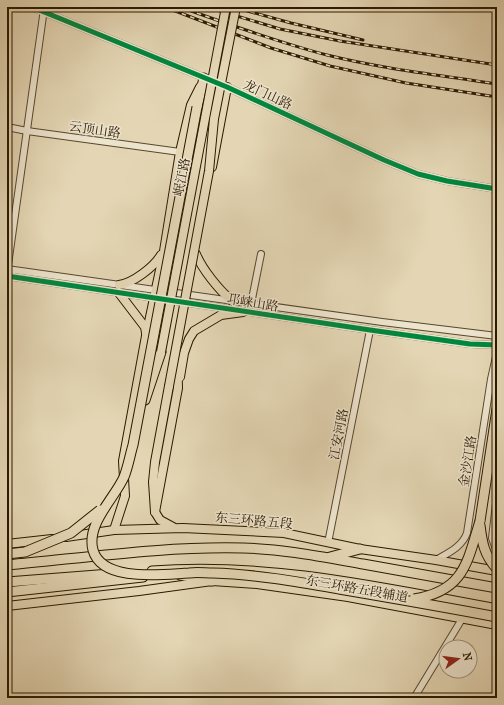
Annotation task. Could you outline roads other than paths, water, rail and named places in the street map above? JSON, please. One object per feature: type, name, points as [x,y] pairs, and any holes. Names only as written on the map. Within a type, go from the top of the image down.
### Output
[{"type":"highway","points":[[204,78],[197,108],[139,417],[124,476],[97,521],[92,539],[93,551],[99,561],[113,570],[129,574],[232,573],[302,582],[497,617]]},
{"type":"highway","points":[[139,417],[161,352]]},
{"type":"highway","points":[[409,600],[421,598],[451,585],[461,574],[468,562],[480,521],[497,408]]},
{"type":"highway","points":[[7,554],[25,552],[71,533],[106,506]]},
{"type":"highway","points":[[480,521],[484,551],[488,559],[497,570]]},
{"type":"highway","points":[[7,565],[182,549],[242,548],[283,551],[497,588]]},
{"type":"highway","points":[[327,558],[360,549]]},
{"type":"highway","points":[[7,592],[110,581],[186,568],[220,569],[278,573],[385,589],[497,609]]},
{"type":"highway","points":[[7,582],[153,573],[212,581]]},
{"type":"main road","name":"岷江路","points":[[161,352],[226,7]]},
{"type":"main road","points":[[183,528],[170,526],[160,520],[155,512],[153,475],[210,171],[214,119],[236,7]]},
{"type":"main road","points":[[114,530],[125,496],[123,461],[146,336],[164,251],[180,152],[190,106],[204,78]]},
{"type":"main road","points":[[178,388],[176,363],[227,87]]},
{"type":"main road","points":[[146,336],[145,327],[119,289],[157,263],[164,251]]},
{"type":"main road","points":[[196,254],[199,263],[232,302]]},
{"type":"main road","points":[[155,512],[184,353],[189,339],[194,331],[221,315],[244,312]]},
{"type":"main road","name":"东三环路五段","points":[[7,544],[114,530],[183,528],[284,533],[360,549],[497,570]]},
{"type":"main road","points":[[7,606],[140,591],[212,581]]},
{"type":"main road","name":"东三环路五段辅道","points":[[212,581],[257,584],[348,597],[497,625]]},
{"type":"street","name":"龙门山路","points":[[32,7],[44,8],[227,87],[384,160],[418,174],[446,181],[497,189]]},
{"type":"street","points":[[7,270],[44,8]]},
{"type":"street","name":"云顶山路","points":[[7,127],[180,152]]},
{"type":"street","points":[[251,304],[261,254]]},
{"type":"street","name":"邛崃山路","points":[[7,270],[119,289]]},
{"type":"street","name":"邛崃山路","points":[[7,276],[155,294],[187,299],[244,312],[370,330],[470,344],[497,345]]},
{"type":"street","name":"邛崃山路","points":[[187,299],[251,304],[447,331],[497,336]]},
{"type":"street","name":"江安河路","points":[[328,543],[370,330]]},
{"type":"street","name":"金沙江路","points":[[436,560],[453,550],[464,540],[467,533],[491,378],[497,352]]},
{"type":"street","points":[[497,495],[492,538],[497,552]]},
{"type":"street","points":[[414,698],[462,619]]},
{"type":"railway","points":[[165,7],[271,48],[330,66],[406,83],[497,97]]},
{"type":"railway","points":[[180,7],[271,39],[327,55],[390,68],[497,84]]},
{"type":"railway","points":[[207,7],[280,29],[340,41],[497,65]]},
{"type":"railway","points":[[233,7],[291,23],[363,40]]}]
